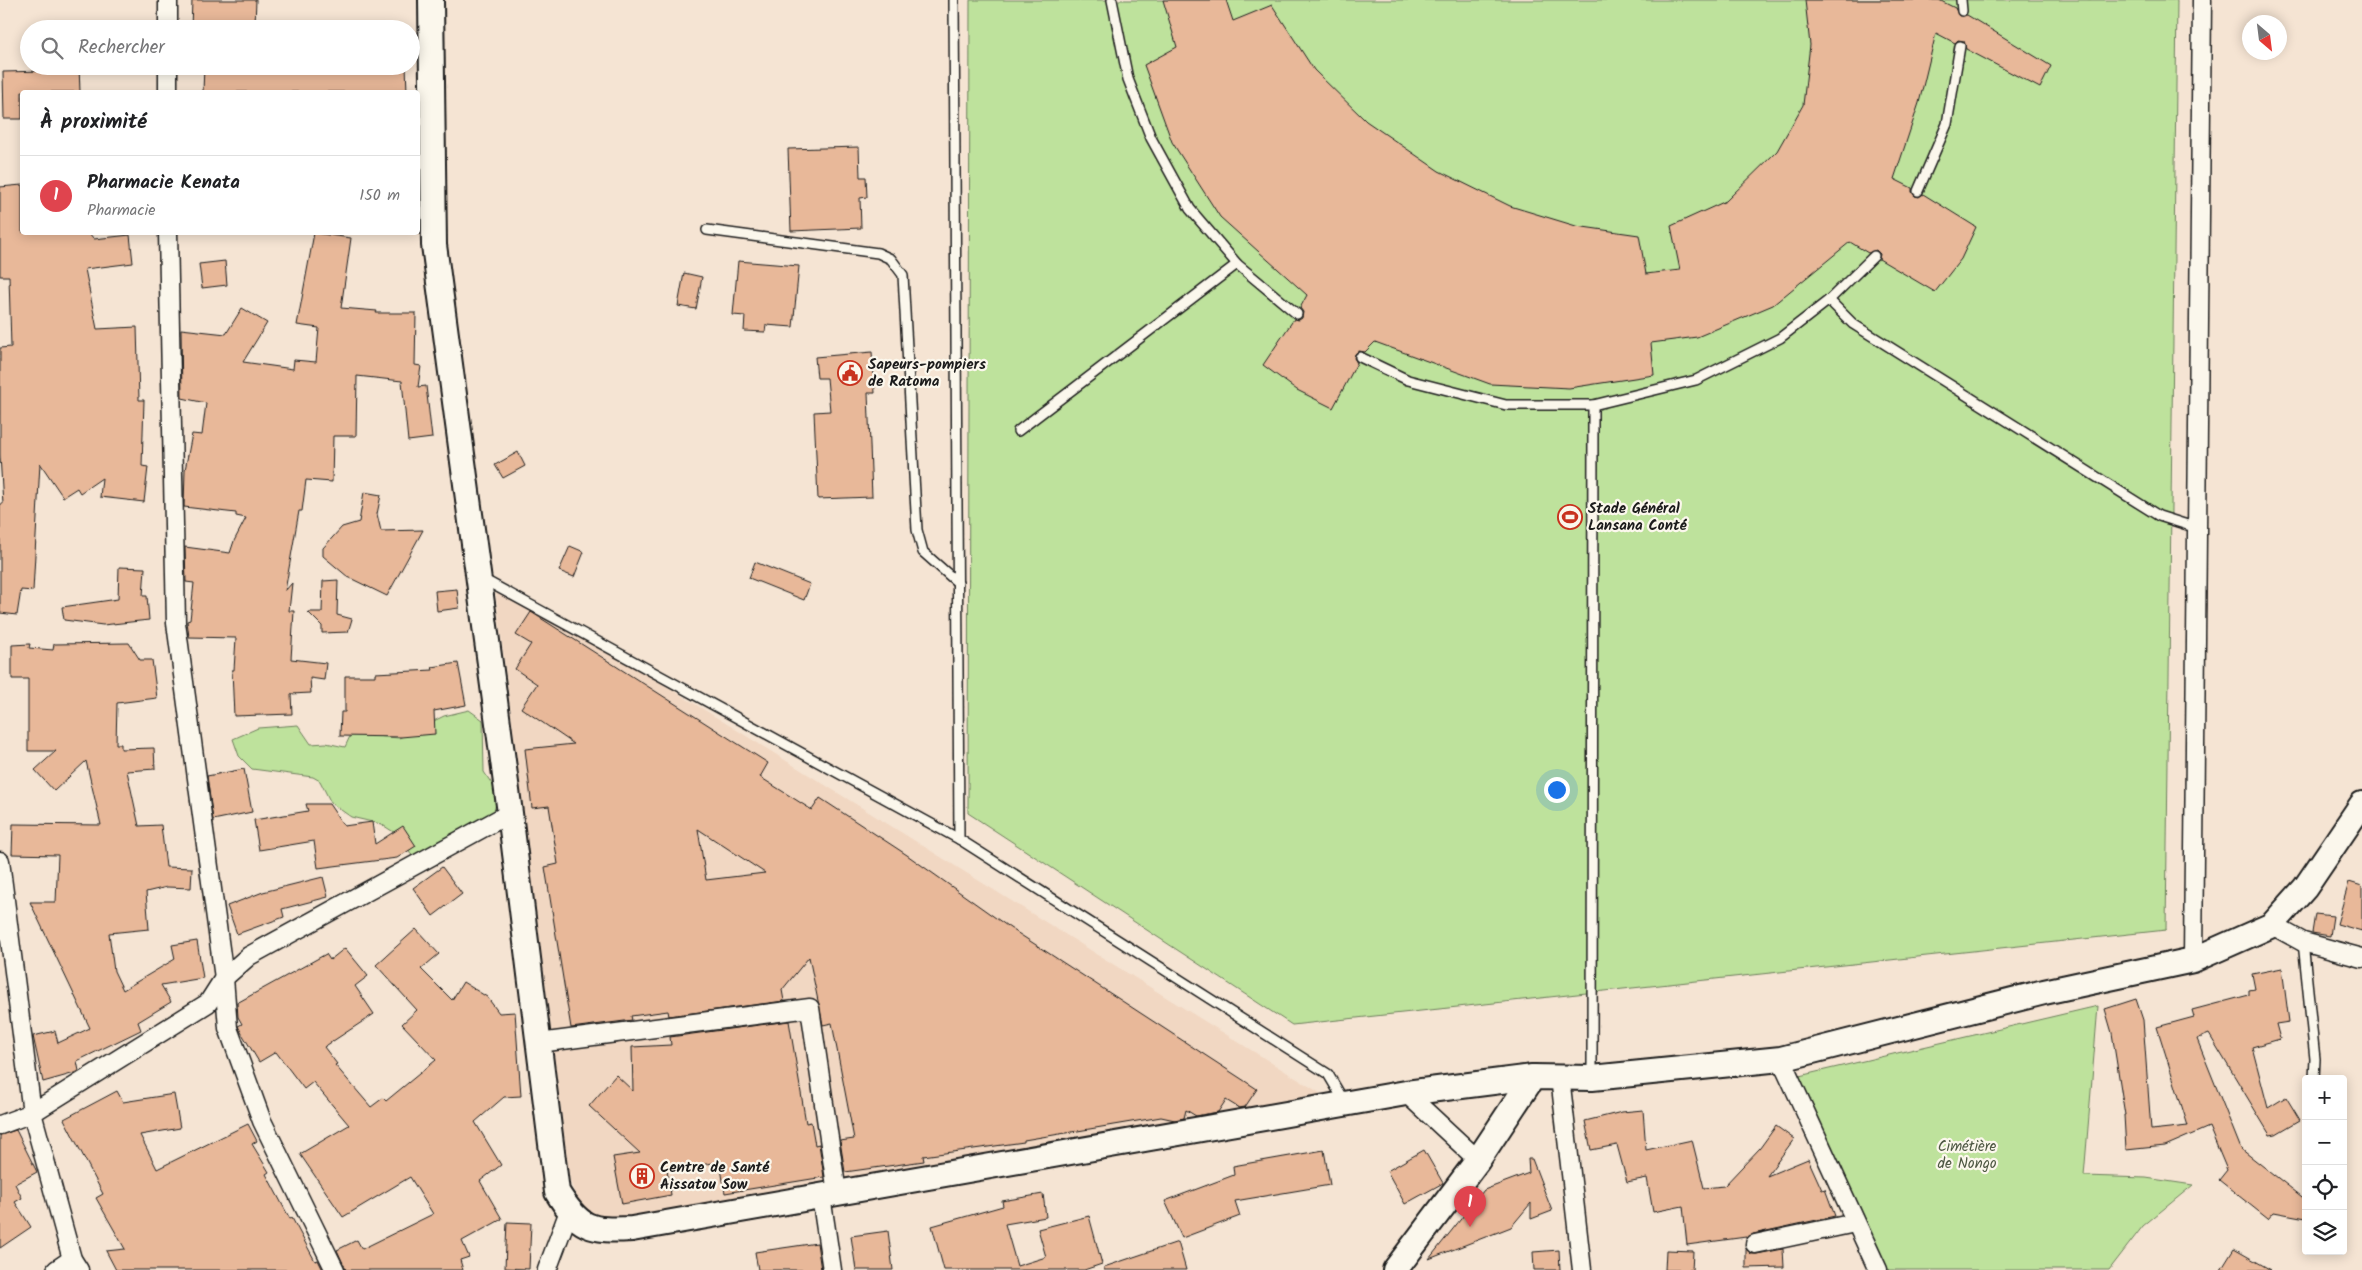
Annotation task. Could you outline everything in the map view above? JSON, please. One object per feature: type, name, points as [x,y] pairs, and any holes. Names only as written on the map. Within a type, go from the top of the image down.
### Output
[{"type":"street","points":[[168,0],[168,20]]},
{"type":"street","points":[[431,0],[425,156],[434,244],[510,813],[557,1192],[569,1211],[582,1223],[601,1231],[632,1229],[1406,1093],[1532,1077],[1592,1078],[1781,1059],[2044,992],[2193,960],[2272,925],[2305,888],[2362,804]]},
{"type":"street","points":[[2193,960],[2202,0]]},
{"type":"street","points":[[168,75],[168,90]]},
{"type":"street","points":[[168,235],[176,623],[224,978],[228,1028],[262,1121],[335,1270]]},
{"type":"street","points":[[0,1125],[32,1113],[208,1003],[224,978],[249,956],[510,813]]},
{"type":"street","points":[[0,861],[32,1113],[75,1265],[56,1270]]},
{"type":"street","points":[[2272,925],[2303,942],[2362,958]]},
{"type":"street","points":[[539,1043],[810,1008],[829,1195],[832,1270]]},
{"type":"street","points":[[1781,1059],[1878,1270]]},
{"type":"street","points":[[1395,1270],[1478,1160],[1532,1077]]},
{"type":"street","points":[[1560,1077],[1582,1270]]},
{"type":"street","points":[[1406,1093],[1478,1160]]},
{"type":"street","points":[[546,1270],[569,1211]]},
{"type":"street","points":[[1755,1244],[1855,1223]]},
{"type":"lane","points":[[954,0],[959,839]]},
{"type":"lane","points":[[1112,0],[1128,79],[1151,138],[1190,209],[1237,264],[1297,314]]},
{"type":"lane","points":[[1961,0],[1962,11]]},
{"type":"lane","points":[[1918,191],[1946,124],[1960,46]]},
{"type":"lane","points":[[707,230],[878,253],[891,259],[904,275],[917,530],[923,552],[958,583]]},
{"type":"lane","points":[[1360,357],[1408,380],[1506,405],[1594,405],[1696,380],[1780,338],[1829,300],[1874,256]]},
{"type":"lane","points":[[1018,431],[1237,264]]},
{"type":"lane","points":[[1829,300],[1854,324],[2159,516],[2197,528]]},
{"type":"lane","points":[[1592,1078],[1594,405]]},
{"type":"lane","points":[[478,576],[959,839],[1328,1074],[1346,1104]]},
{"type":"lane","points":[[2303,942],[2315,1059],[2314,1075]]},
{"type":"shaded area","points":[[494,579],[1320,1093],[1316,1104],[609,1219],[581,1209],[570,1180]]},
{"type":"green space","name":"Stade Général Lansana Conté","points":[[970,0],[2177,0],[2166,930],[1292,1025],[968,813]]},
{"type":"green space","points":[[469,710],[483,720],[484,772],[498,793],[491,827],[416,864],[403,838],[381,824],[351,817],[331,803],[320,781],[313,777],[252,769],[239,756],[233,739],[258,728],[298,725],[311,744],[326,743],[345,747],[351,734],[399,738],[444,716]]},
{"type":"green space","name":"Cimétière de Nongo","points":[[2098,1006],[2084,1176],[2146,1178],[2193,1185],[2143,1226],[2109,1270],[1885,1270],[1795,1077]]},
{"type":"building","points":[[192,0],[256,0],[255,20],[191,20]]},
{"type":"building","points":[[1163,0],[1226,0],[1233,21],[1272,5],[1314,70],[1366,121],[1439,171],[1510,206],[1576,226],[1639,235],[1646,274],[1680,270],[1671,226],[1726,201],[1777,151],[1803,105],[1810,45],[1805,0],[1939,0],[1955,8],[1959,16],[1967,15],[2051,66],[2040,88],[1966,49],[1964,41],[1958,40],[1955,43],[1936,33],[1919,103],[1894,179],[1912,188],[1915,196],[1919,197],[1923,194],[1976,227],[1961,259],[1935,292],[1879,259],[1880,254],[1876,250],[1868,253],[1850,242],[1773,305],[1697,337],[1651,343],[1654,375],[1569,388],[1490,384],[1375,342],[1365,352],[1359,351],[1355,354],[1354,358],[1357,363],[1333,408],[1297,390],[1263,365],[1294,319],[1299,320],[1302,318],[1303,312],[1300,308],[1307,295],[1220,217],[1172,142],[1144,65],[1177,47]]},
{"type":"building","points":[[3,72],[20,72],[20,75],[79,75],[80,90],[20,90],[20,119],[4,119]]},
{"type":"building","points":[[204,75],[406,75],[407,90],[203,90]]},
{"type":"building","points":[[859,147],[860,177],[866,177],[867,197],[860,198],[861,228],[791,231],[788,149]]},
{"type":"building","points":[[20,185],[20,235],[91,235],[94,239],[130,235],[133,263],[85,269],[97,329],[137,327],[139,400],[144,400],[142,466],[148,467],[144,502],[100,497],[102,478],[80,493],[77,488],[63,497],[40,463],[33,591],[21,590],[17,615],[0,613],[0,504],[3,504],[0,455],[0,348],[11,347],[9,276],[0,276],[0,187]]},
{"type":"building","points":[[314,235],[351,238],[341,308],[377,311],[376,313],[416,313],[415,365],[421,366],[418,387],[426,386],[432,438],[408,441],[402,381],[357,376],[356,436],[333,436],[332,482],[306,480],[302,511],[299,511],[285,591],[292,583],[289,611],[294,611],[291,659],[326,663],[324,680],[310,678],[311,693],[291,694],[292,714],[234,716],[232,670],[234,670],[236,638],[189,637],[187,621],[190,620],[194,583],[186,582],[185,547],[230,553],[246,518],[236,516],[236,513],[184,507],[185,470],[192,434],[202,435],[206,403],[182,398],[181,329],[226,334],[242,308],[267,323],[243,362],[293,369],[294,360],[316,362],[319,328],[297,325]]},
{"type":"building","points":[[225,261],[227,285],[202,288],[199,264]]},
{"type":"building","points":[[738,261],[799,266],[793,327],[766,325],[765,332],[744,331],[745,316],[733,315]]},
{"type":"building","points":[[684,273],[702,277],[696,309],[678,306]]},
{"type":"building","points":[[872,352],[875,393],[868,393],[872,497],[818,499],[814,412],[830,411],[827,378],[817,378],[815,357]]},
{"type":"building","points":[[518,452],[525,466],[503,478],[495,465]]},
{"type":"building","points":[[364,492],[381,495],[377,514],[381,531],[423,530],[387,596],[348,577],[323,556],[323,548],[342,527],[359,522]]},
{"type":"building","points":[[570,546],[584,552],[574,577],[559,571]]},
{"type":"building","points":[[755,562],[810,584],[804,600],[749,578]]},
{"type":"building","points":[[119,567],[145,568],[143,596],[147,596],[149,620],[103,625],[64,620],[62,607],[118,599]]},
{"type":"building","points":[[338,580],[337,615],[352,619],[348,632],[322,633],[322,626],[308,612],[322,612],[323,581]]},
{"type":"building","points":[[457,589],[459,608],[437,611],[435,591]]},
{"type":"building","points":[[531,612],[768,763],[760,777],[812,810],[820,798],[907,855],[1010,928],[1257,1089],[1245,1107],[1239,1108],[1226,1100],[1218,1112],[1196,1116],[1186,1110],[1184,1118],[1175,1120],[1161,1117],[1024,1140],[1024,1142],[923,1156],[924,1161],[845,1172],[840,1141],[854,1139],[832,1023],[823,1025],[809,957],[782,990],[784,1001],[669,1016],[668,1011],[631,1016],[632,1020],[571,1028],[545,867],[558,864],[549,806],[532,808],[525,749],[574,744],[521,708],[537,684],[515,669],[531,644],[516,635]],"holes":[[[698,829],[765,873],[706,880]]]},
{"type":"building","points":[[129,643],[140,660],[152,660],[157,698],[117,703],[116,744],[121,744],[121,749],[154,748],[155,769],[127,771],[139,826],[161,825],[166,867],[192,868],[191,888],[167,887],[146,892],[149,929],[109,933],[114,971],[123,990],[175,959],[172,945],[197,941],[203,978],[161,985],[171,1002],[138,1022],[141,1030],[77,1061],[79,1071],[43,1082],[33,1036],[55,1031],[58,1043],[90,1028],[30,902],[56,902],[58,855],[12,854],[13,824],[101,825],[86,761],[54,791],[35,770],[56,751],[28,751],[28,679],[12,679],[12,645],[30,644],[29,648],[53,650],[54,644]]},
{"type":"building","points":[[458,663],[466,705],[434,711],[435,734],[401,737],[340,736],[341,712],[345,712],[345,676],[375,676],[375,673],[433,670],[432,667]]},
{"type":"building","points":[[244,769],[252,812],[213,820],[207,776]]},
{"type":"building","points":[[306,804],[329,804],[344,826],[372,822],[375,844],[403,826],[416,846],[397,858],[318,868],[314,841],[259,850],[254,820],[308,811]]},
{"type":"building","points":[[442,867],[462,894],[433,916],[413,888]]},
{"type":"building","points":[[323,877],[328,897],[282,909],[284,917],[237,934],[227,906],[263,892]]},
{"type":"building","points":[[2349,882],[2362,886],[2362,931],[2337,924]]},
{"type":"building","points":[[2315,914],[2333,916],[2330,936],[2312,933]]},
{"type":"building","points":[[416,929],[439,954],[421,969],[452,1000],[463,982],[487,997],[499,1013],[515,1012],[521,1096],[504,1097],[475,1122],[501,1165],[480,1181],[502,1219],[462,1241],[469,1257],[460,1260],[463,1270],[346,1270],[337,1250],[357,1240],[362,1249],[433,1214],[410,1177],[343,1217],[300,1154],[349,1125],[313,1082],[304,1089],[276,1052],[259,1062],[238,1026],[242,1024],[238,1017],[237,1003],[326,954],[330,960],[345,948],[368,976],[355,986],[374,1014],[324,1047],[337,1064],[335,1065],[371,1107],[383,1098],[386,1101],[436,1060],[402,1024],[417,1010],[376,965]]},
{"type":"building","points":[[2282,968],[2289,1022],[2276,1024],[2280,1039],[2252,1047],[2268,1108],[2286,1097],[2300,1120],[2276,1134],[2270,1135],[2209,1034],[2197,1039],[2241,1149],[2302,1197],[2302,1217],[2274,1212],[2268,1219],[2219,1180],[2227,1170],[2209,1127],[2165,1146],[2126,1150],[2125,1115],[2112,1033],[2105,1009],[2136,999],[2143,1020],[2151,1130],[2188,1126],[2157,1027],[2194,1017],[2192,1010],[2249,995],[2249,990],[2255,989],[2252,974]]},
{"type":"building","points":[[789,1021],[806,1123],[811,1122],[815,1145],[819,1144],[824,1177],[725,1193],[720,1162],[667,1170],[671,1195],[622,1204],[613,1157],[640,1153],[589,1106],[616,1075],[633,1091],[632,1047],[671,1045],[670,1037]]},
{"type":"building","points":[[117,1091],[123,1102],[174,1094],[180,1128],[140,1135],[157,1169],[248,1124],[257,1141],[252,1144],[269,1172],[266,1174],[290,1219],[292,1218],[315,1261],[318,1260],[323,1270],[116,1270],[106,1251],[125,1249],[96,1198],[103,1194],[64,1119]]},
{"type":"building","points":[[1643,1110],[1646,1150],[1692,1140],[1704,1188],[1724,1186],[1760,1148],[1776,1126],[1794,1139],[1767,1176],[1808,1159],[1822,1190],[1825,1189],[1835,1216],[1753,1234],[1746,1239],[1746,1237],[1687,1245],[1683,1206],[1653,1212],[1647,1178],[1627,1182],[1617,1145],[1591,1150],[1585,1121],[1622,1112]]},
{"type":"building","points":[[16,1130],[37,1172],[15,1184],[22,1198],[15,1202],[31,1227],[0,1248],[0,1135]]},
{"type":"building","points":[[1324,1150],[1330,1185],[1235,1201],[1240,1216],[1182,1238],[1165,1201],[1234,1175],[1233,1166]]},
{"type":"building","points":[[1424,1150],[1443,1183],[1405,1204],[1387,1171]]},
{"type":"building","points":[[1528,1159],[1532,1159],[1552,1211],[1531,1219],[1531,1203],[1511,1227],[1429,1259],[1484,1190],[1529,1173]]},
{"type":"building","points":[[1043,1194],[1046,1217],[1005,1224],[1017,1266],[1046,1257],[1038,1229],[1089,1216],[1102,1264],[1084,1270],[944,1270],[932,1226],[1003,1206],[1002,1201]]},
{"type":"building","points":[[507,1222],[531,1223],[529,1269],[505,1268]]},
{"type":"building","points":[[888,1231],[893,1270],[856,1270],[851,1236]]},
{"type":"building","points":[[1178,1242],[1186,1270],[1104,1270],[1104,1267]]},
{"type":"building","points":[[817,1243],[821,1270],[758,1270],[755,1252]]},
{"type":"building","points":[[1746,1249],[1751,1254],[1757,1254],[1783,1249],[1784,1267],[1746,1268]]},
{"type":"building","points":[[2234,1249],[2271,1270],[2221,1270]]},
{"type":"building","points":[[1559,1250],[1560,1270],[1534,1270],[1533,1252]]},
{"type":"building","points":[[1666,1250],[1693,1251],[1692,1270],[1665,1270]]},
{"type":"place","name":"Sapeurs-pompiers de Ratoma","points":[[850,373]]},
{"type":"place","name":"Stade Général Lansana Conté","points":[[1570,517]]},
{"type":"place","name":"Centre de Santé Aissatou Sow","points":[[642,1176]]},
{"type":"place","name":"Pharmacie Kenata","points":[[1470,1227]]}]
